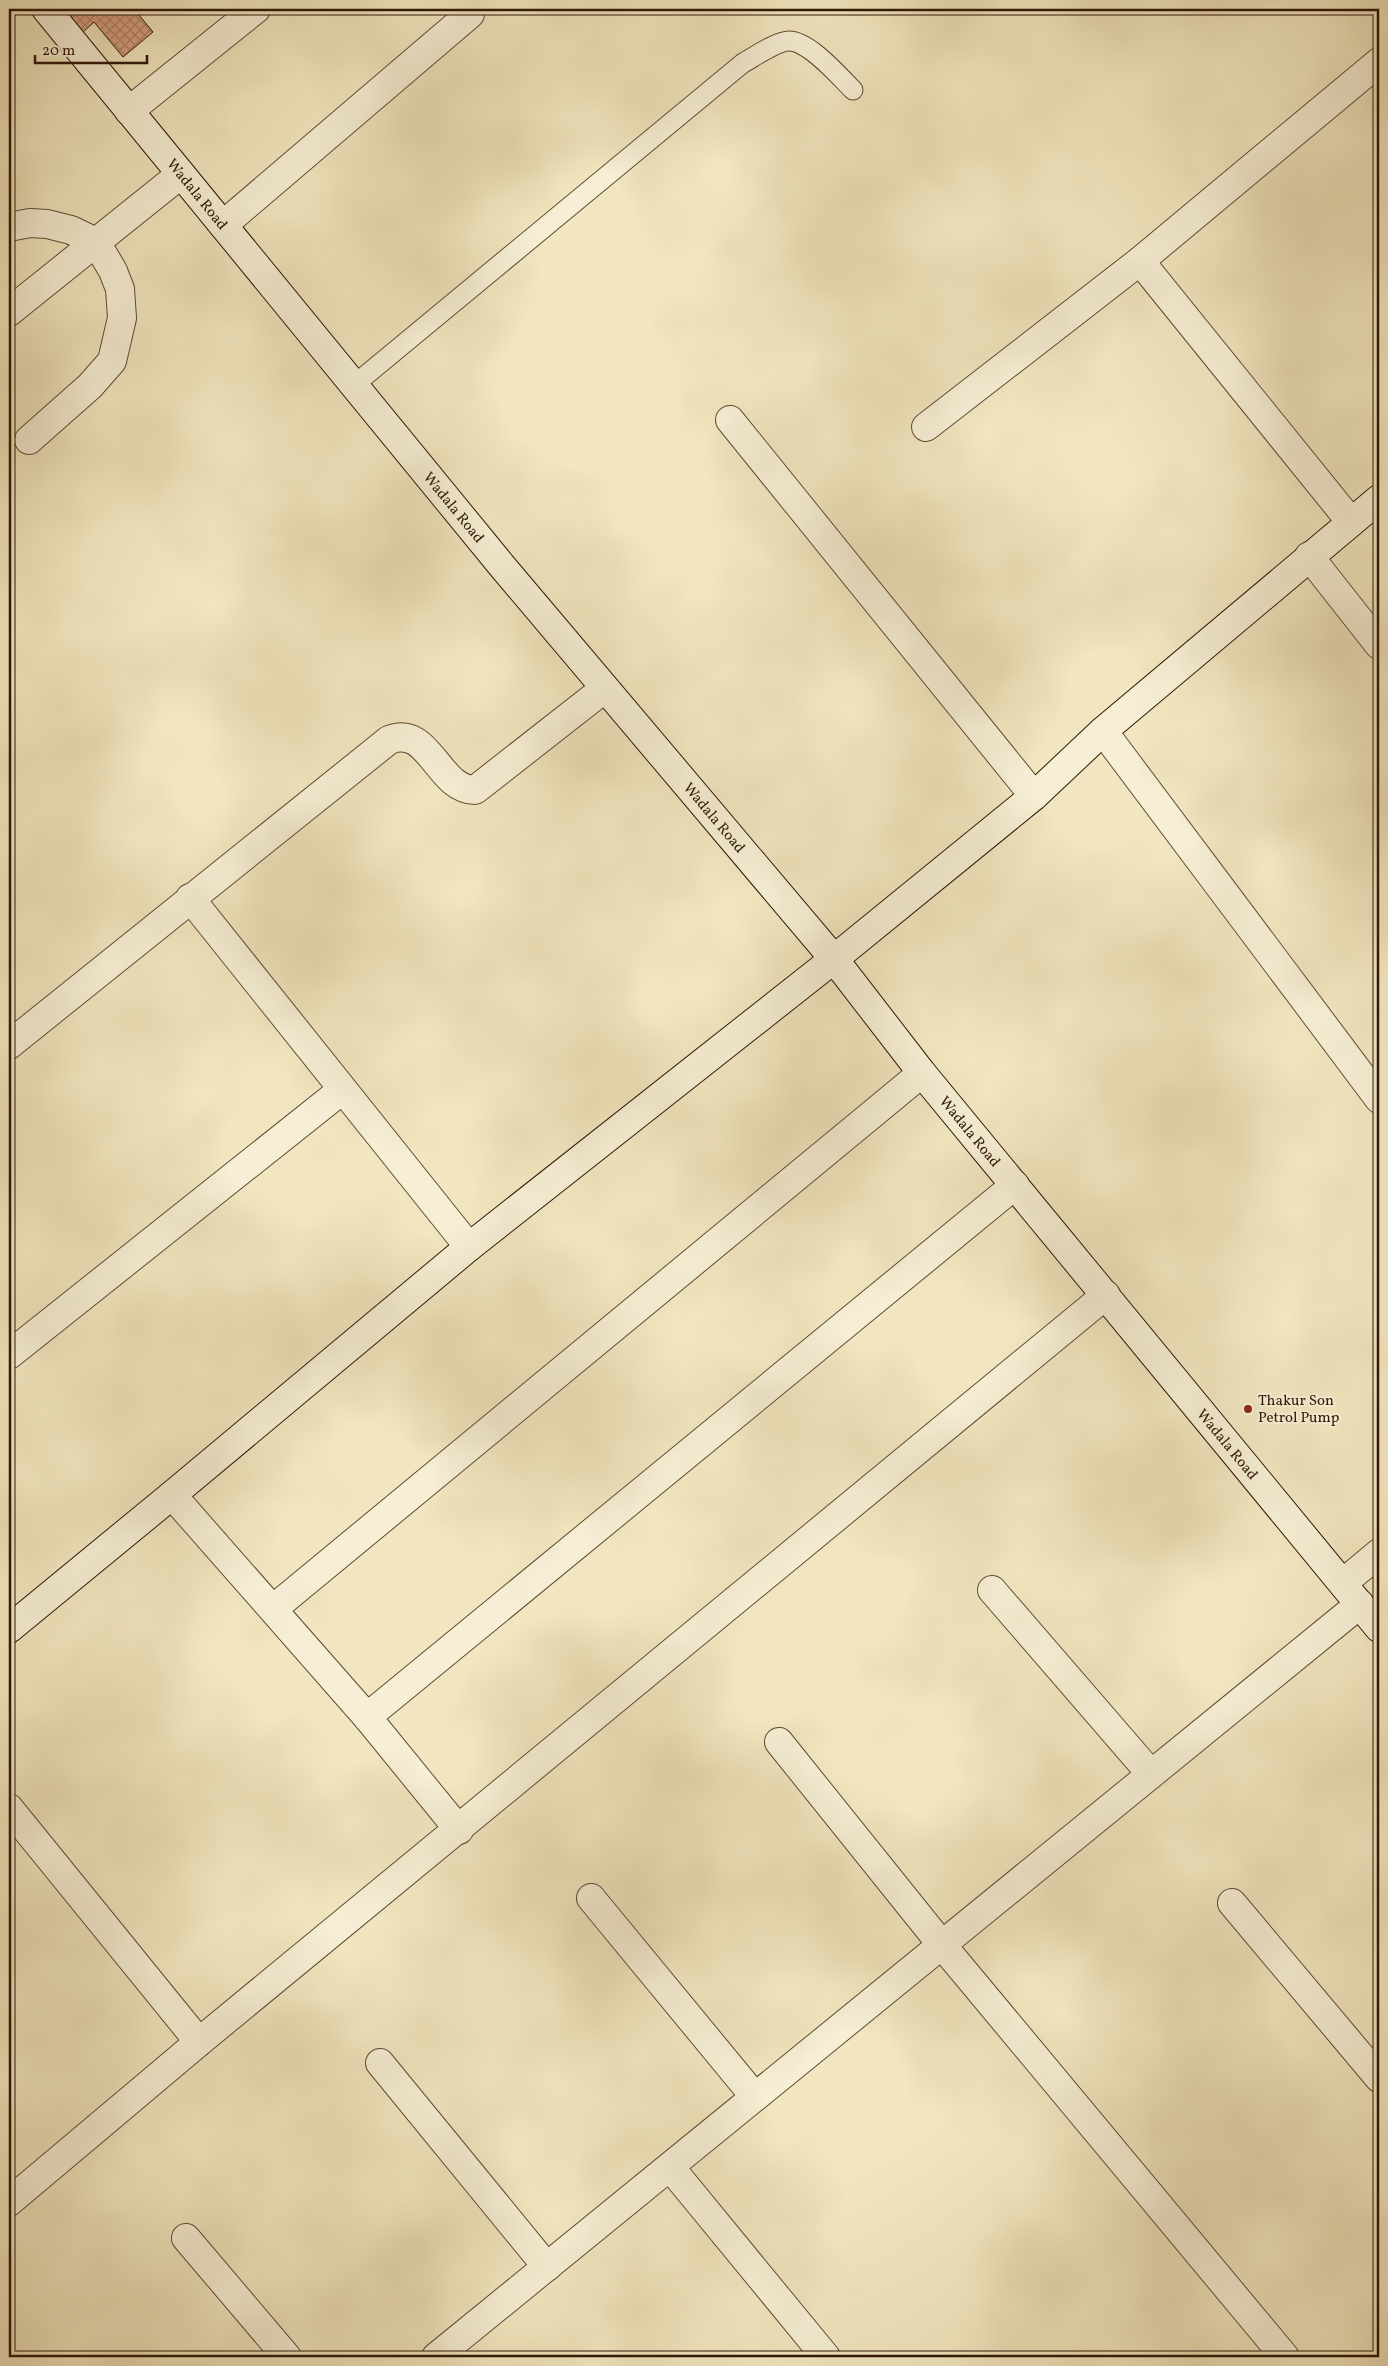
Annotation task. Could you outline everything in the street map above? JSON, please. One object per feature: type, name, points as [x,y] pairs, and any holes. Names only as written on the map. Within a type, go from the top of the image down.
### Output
[{"type":"street","name":"Wadala Road","points":[[46,9],[604,689],[834,959],[922,1073],[1379,1628]]},
{"type":"street","points":[[129,111],[256,9]]},
{"type":"street","points":[[223,224],[470,14]]},
{"type":"street","points":[[926,427],[1140,261],[1379,62]]},
{"type":"street","points":[[9,312],[181,174]]},
{"type":"street","points":[[9,227],[30,223],[47,224],[71,230],[96,242],[120,289],[122,318],[112,361],[90,386],[29,440]]},
{"type":"street","points":[[1140,261],[1351,522]]},
{"type":"street","points":[[730,420],[1034,796]]},
{"type":"street","points":[[9,1629],[469,1247],[834,959],[1034,796],[1103,731],[1379,499]]},
{"type":"street","points":[[1309,556],[1379,646]]},
{"type":"street","points":[[9,1045],[389,740],[399,736],[408,738],[420,745],[455,785],[464,790],[475,790],[604,689]]},
{"type":"street","points":[[1103,731],[1379,1099]]},
{"type":"street","points":[[190,898],[469,1247]]},
{"type":"street","points":[[273,1609],[922,1073]]},
{"type":"street","points":[[9,1355],[342,1090]]},
{"type":"street","points":[[367,1717],[1015,1185]]},
{"type":"street","points":[[9,2202],[199,2042],[459,1830],[1106,1295]]},
{"type":"street","points":[[172,1495],[367,1717],[459,1830]]},
{"type":"street","points":[[1343,1583],[1379,1553]]},
{"type":"street","points":[[992,1590],[1151,1774]]},
{"type":"street","points":[[436,2357],[1360,1604]]},
{"type":"street","points":[[779,1742],[942,1945],[1285,2357]]},
{"type":"street","points":[[9,1808],[199,2042]]},
{"type":"street","points":[[591,1898],[755,2097]]},
{"type":"street","points":[[1232,1903],[1379,2078]]},
{"type":"street","points":[[380,2063],[547,2267]]},
{"type":"street","points":[[670,2167],[820,2355]]},
{"type":"street","points":[[186,2238],[287,2357]]},
{"type":"lane","points":[[354,385],[743,64],[764,51],[788,41],[802,44],[853,90]]},
{"type":"building","points":[[63,9],[134,9],[153,32],[123,57],[94,22],[83,32]]},
{"type":"place","name":"Thakur Son Petrol Pump","points":[[1248,1409]]}]
